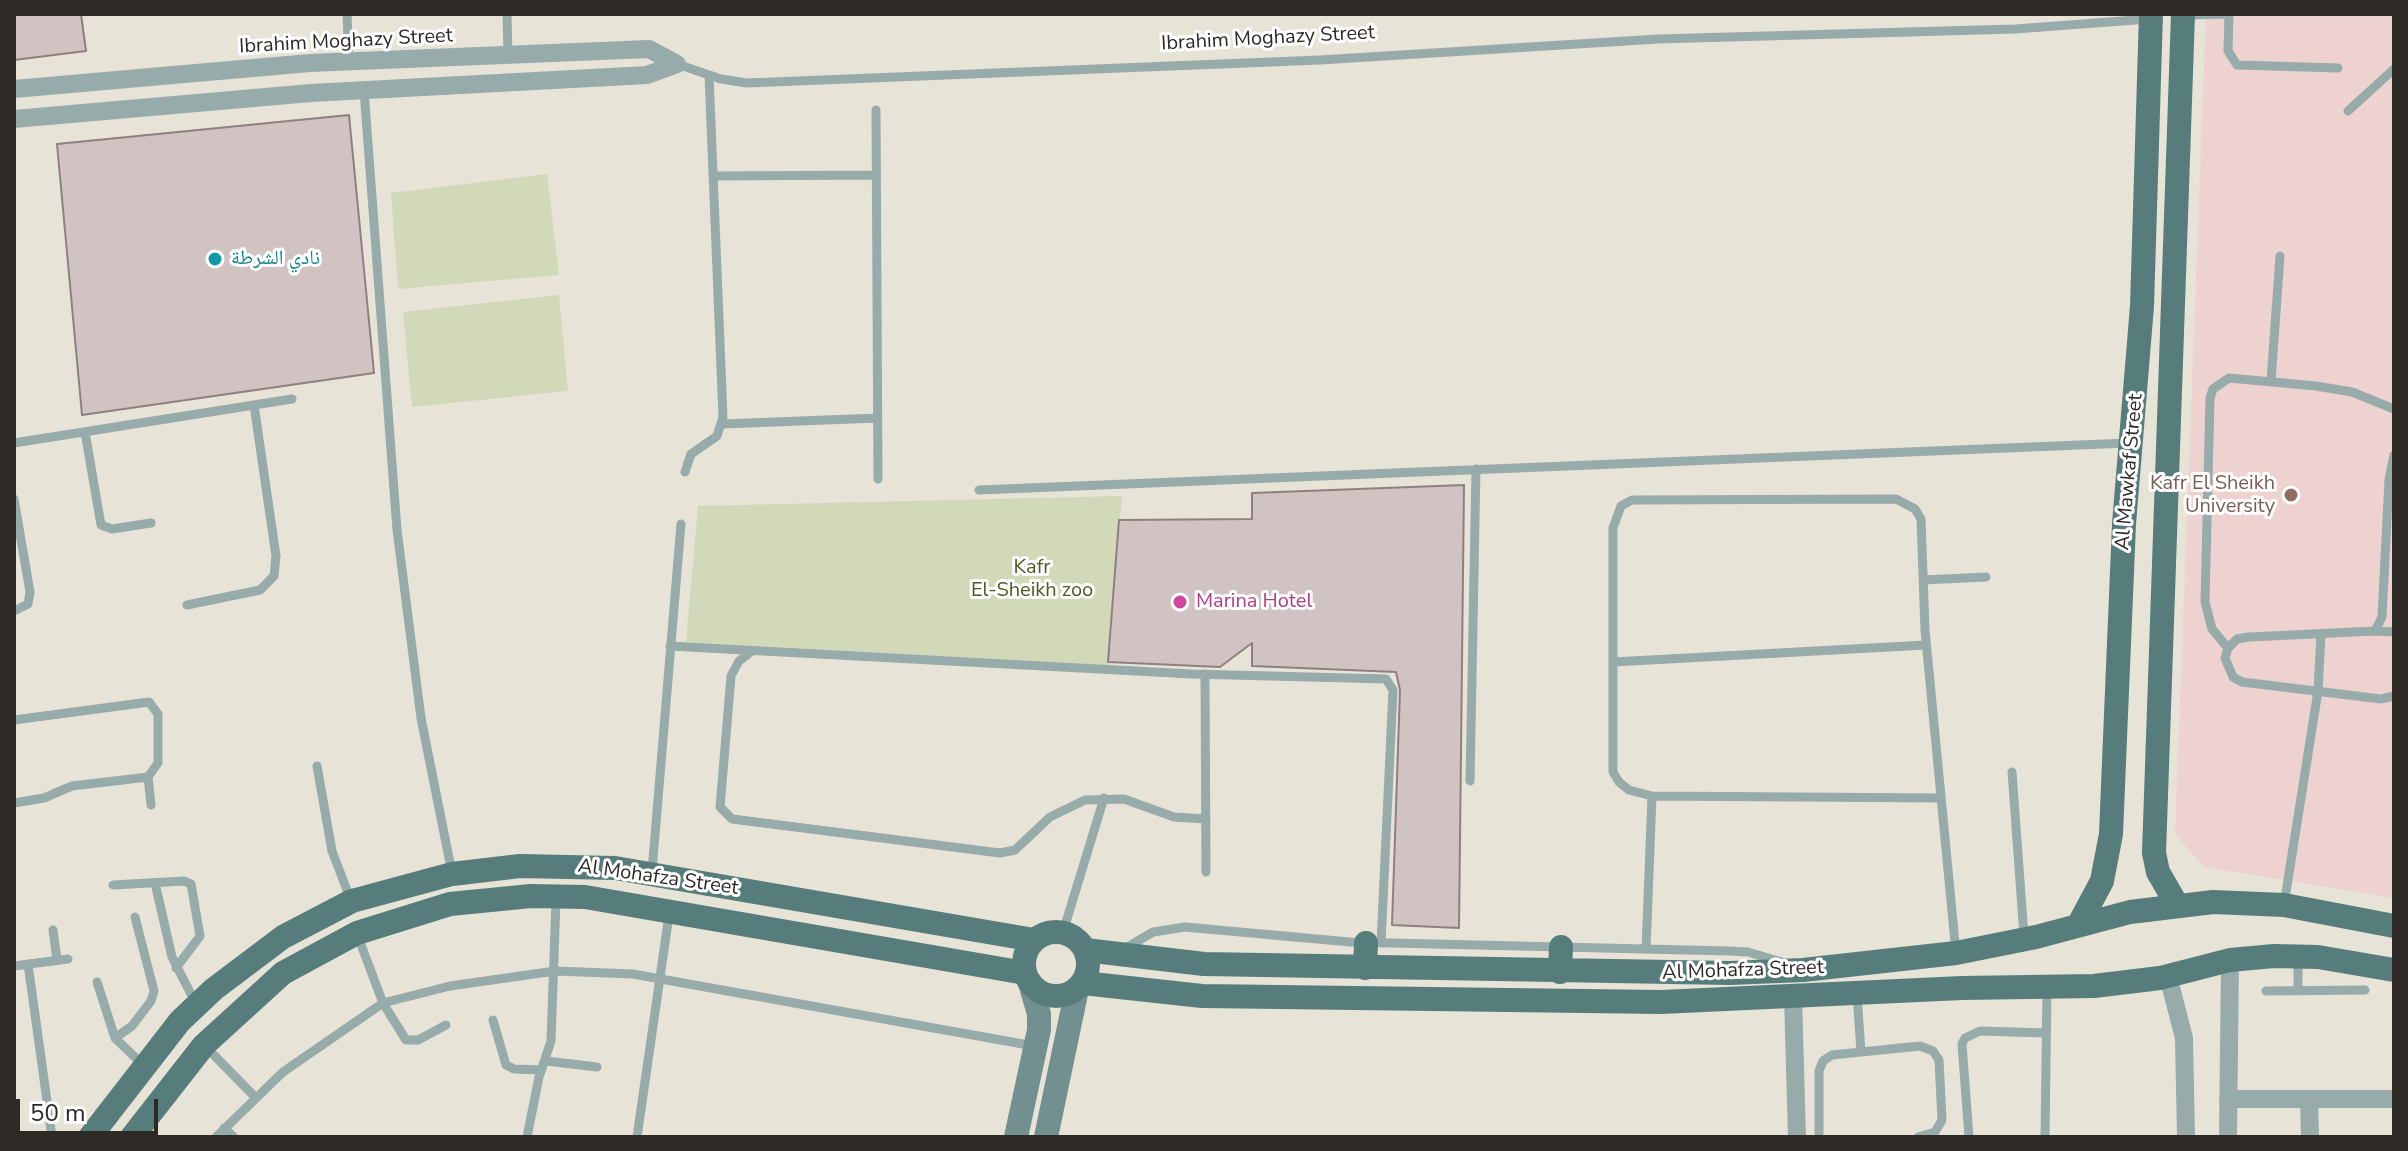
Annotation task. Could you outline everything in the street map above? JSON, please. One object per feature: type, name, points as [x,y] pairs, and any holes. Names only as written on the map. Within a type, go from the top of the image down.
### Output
[{"type":"main road","name":"Al Mawkaf Street","points":[[2177,905],[2158,872],[2154,853],[2183,15]]},
{"type":"main road","name":"Al Mawkaf Street","points":[[2079,924],[2102,881],[2109,846],[2131,443],[2142,306],[2150,17]]},
{"type":"main road","points":[[2142,306],[2172,306]]},
{"type":"main road","name":"Al Mohafza Street","points":[[90,1137],[143,1065],[197,1005],[283,937],[352,901],[452,874],[520,866],[568,865],[652,873],[1034,940]]},
{"type":"main road","name":"Al Mohafza Street","points":[[132,1137],[204,1045],[283,973],[357,933],[450,904],[556,895],[669,911],[1028,978]]},
{"type":"main road","name":"Al Mohafza Street","points":[[1085,950],[1191,963],[1657,974],[1803,970],[1945,954],[2025,939],[2079,924],[2177,905],[2213,902],[2284,905],[2394,926]]},
{"type":"main road","points":[[1052,932],[1063,932],[1072,935],[1085,950],[1088,972],[1080,986],[1046,1134],[1017,1132],[1036,1046],[1039,1014],[1025,955],[1034,940],[1052,932]]},
{"type":"main road","points":[[1365,968],[1374,943]]},
{"type":"main road","points":[[1560,972],[1561,947]]},
{"type":"main road","points":[[1941,989],[1945,954]]},
{"type":"main road","name":"Al Mohafza Street","points":[[1080,986],[1218,997],[1661,1002],[2116,984],[2168,976],[2230,960],[2298,956],[2394,970]]},
{"type":"main road","points":[[1028,978],[1037,990],[1057,997],[1080,986]]},
{"type":"street","name":"Ibrahim Moghazy Street","points":[[14,89],[349,62],[649,49],[677,64]]},
{"type":"street","points":[[513,55],[519,82]]},
{"type":"street","points":[[14,119],[364,90],[647,75],[677,64]]},
{"type":"street","points":[[172,77],[174,107]]},
{"type":"street","points":[[2228,1137],[2230,960]]},
{"type":"street","points":[[2168,976],[2184,1038],[2186,1137]]},
{"type":"street","points":[[1793,997],[1797,1137]]},
{"type":"street","points":[[2228,1099],[2394,1099]]},
{"type":"street","points":[[2309,1099],[2310,1137]]},
{"type":"lane","points":[[347,14],[349,62]]},
{"type":"lane","points":[[507,14],[513,55]]},
{"type":"lane","points":[[2183,15],[2229,14],[2228,51],[2237,65],[2338,68]]},
{"type":"lane","name":"Ibrahim Moghazy Street","points":[[677,64],[734,82],[779,82],[1320,60],[1658,39],[2015,29],[2150,17]]},
{"type":"lane","points":[[2348,111],[2394,69]]},
{"type":"lane","points":[[685,472],[691,454],[712,440],[722,424],[709,75]]},
{"type":"lane","points":[[364,90],[397,530],[421,718],[452,874]]},
{"type":"lane","points":[[876,110],[878,479]]},
{"type":"lane","points":[[714,176],[876,175]]},
{"type":"lane","points":[[2271,381],[2280,256]]},
{"type":"lane","points":[[2228,648],[2212,629],[2205,602],[2210,398],[2220,381],[2229,378],[2335,388],[2394,409]]},
{"type":"lane","points":[[14,443],[292,399]]},
{"type":"lane","points":[[187,605],[260,590],[274,576],[276,556],[254,405]]},
{"type":"lane","points":[[722,424],[878,418]]},
{"type":"lane","points":[[85,432],[101,525],[112,529],[151,523]]},
{"type":"lane","points":[[979,490],[2131,443]]},
{"type":"lane","points":[[2375,631],[2382,617],[2389,480],[2394,455]]},
{"type":"lane","points":[[1470,781],[1476,469]]},
{"type":"lane","points":[[14,499],[30,599],[24,609],[14,611]]},
{"type":"lane","points":[[1941,798],[1652,796],[1629,790],[1613,772],[1613,528],[1621,506],[1632,500],[1896,499],[1906,502],[1921,519],[1926,645],[1941,798],[1945,954]]},
{"type":"lane","points":[[652,873],[681,524]]},
{"type":"lane","points":[[1923,580],[1986,577]]},
{"type":"lane","points":[[2394,632],[2237,639],[2228,648],[2227,669],[2242,682],[2381,699],[2394,696]]},
{"type":"lane","points":[[2284,905],[2318,691],[2321,635]]},
{"type":"lane","points":[[1613,662],[1926,645]]},
{"type":"lane","points":[[670,646],[1205,674],[1381,678],[1392,685],[1374,943]]},
{"type":"lane","points":[[753,651],[739,661],[731,676],[720,807],[732,819],[1008,853],[1021,846],[1050,817],[1066,807],[1104,798],[1124,799],[1174,817],[1206,819]]},
{"type":"lane","points":[[1205,674],[1206,872]]},
{"type":"lane","points":[[14,720],[149,702],[158,714],[158,763],[148,777],[151,805]]},
{"type":"lane","points":[[317,766],[332,851],[352,901]]},
{"type":"lane","points":[[2012,772],[2025,939]]},
{"type":"lane","points":[[14,803],[44,798],[72,786],[148,777]]},
{"type":"lane","points":[[1646,949],[1652,796]]},
{"type":"lane","points":[[1063,932],[1104,798]]},
{"type":"lane","points":[[113,885],[184,881],[192,887],[200,936],[176,968]]},
{"type":"lane","points":[[155,883],[176,968],[197,1005]]},
{"type":"lane","points":[[527,1137],[551,1041],[556,895]]},
{"type":"lane","points":[[637,1137],[669,911]]},
{"type":"lane","points":[[115,1038],[132,1026],[151,1001],[154,991],[135,917]]},
{"type":"lane","points":[[1117,955],[1153,932],[1185,927],[1374,943],[1748,952],[1803,970]]},
{"type":"lane","points":[[14,966],[63,959],[53,930]]},
{"type":"lane","points":[[357,933],[383,1003],[406,1040],[418,1040],[446,1025]]},
{"type":"lane","points":[[2298,956],[2298,991]]},
{"type":"lane","points":[[28,964],[52,1137]]},
{"type":"lane","points":[[216,1137],[254,1096],[314,1048],[383,1003],[450,986],[555,971],[607,971],[658,978],[1036,1046]]},
{"type":"lane","points":[[97,982],[115,1038],[143,1065]]},
{"type":"lane","points":[[2045,1137],[2047,988]]},
{"type":"lane","points":[[2266,991],[2365,990]]},
{"type":"lane","points":[[1857,994],[1861,1052]]},
{"type":"lane","points":[[493,1020],[506,1065],[514,1069],[544,1065],[597,1067]]},
{"type":"lane","points":[[1969,1137],[1962,1044],[1965,1038],[1980,1031],[2046,1033]]},
{"type":"lane","points":[[204,1045],[254,1096]]},
{"type":"lane","points":[[1819,1137],[1821,1065],[1832,1055],[1920,1046],[1936,1055],[1941,1125],[1935,1132],[1918,1137]]},
{"type":"lane","points":[[224,1128],[234,1137]]},
{"type":"shaded area","name":"Kafr El Sheikh University","points":[[2206,14],[2394,14],[2394,898],[2204,867],[2175,834]]},
{"type":"green space","points":[[547,174],[559,275],[398,289],[391,193]]},
{"type":"green space","points":[[559,295],[568,391],[412,407],[403,312]]},
{"type":"green space","name":"Kafr El-Sheikh zoo","points":[[1122,496],[1108,665],[686,642],[698,506]]},
{"type":"building","points":[[14,14],[81,14],[86,51],[14,60]]},
{"type":"building","name":"نادي الشرطة","points":[[349,115],[374,373],[82,415],[57,144]]},
{"type":"building","points":[[1464,485],[1459,928],[1392,925],[1400,690],[1396,672],[1252,666],[1252,643],[1220,667],[1108,662],[1119,520],[1252,519],[1252,493]]},
{"type":"place","name":"نادي الشرطة","points":[[215,259]]},
{"type":"place","name":"Kafr El Sheikh University","points":[[2291,495]]},
{"type":"place","name":"Marina Hotel","points":[[1180,602]]}]
